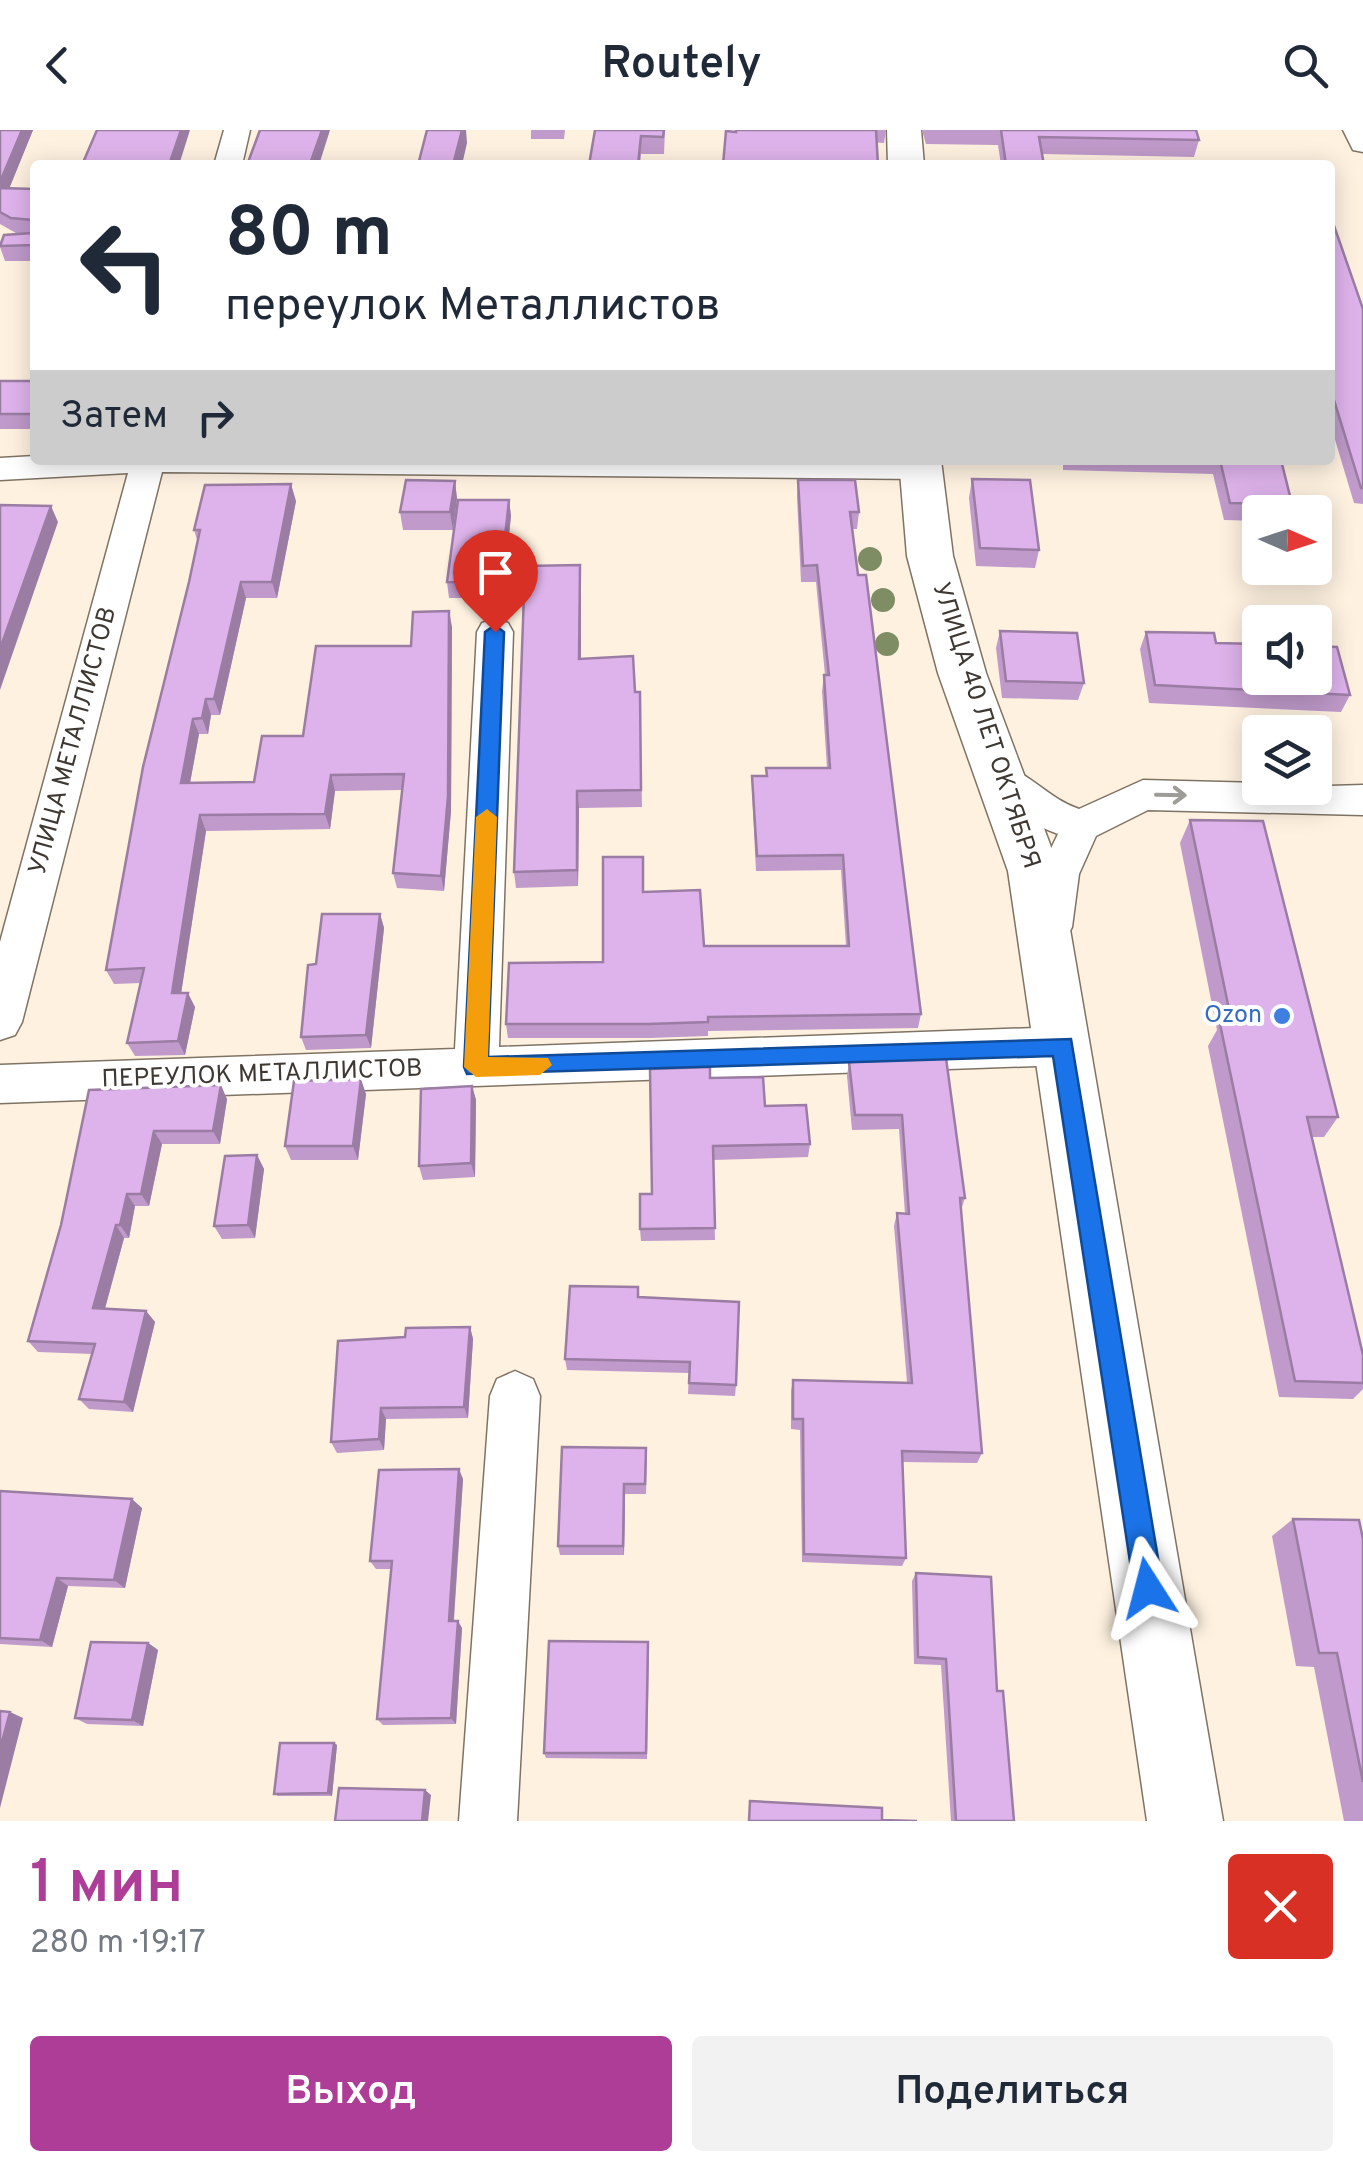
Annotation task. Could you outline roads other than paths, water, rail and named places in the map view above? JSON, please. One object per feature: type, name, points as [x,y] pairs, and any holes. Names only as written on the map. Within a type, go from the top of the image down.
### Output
[{"type":"street","points":[[229,160],[237,130]]},
{"type":"street","points":[[904,130],[906,160]]},
{"type":"street","points":[[1356,130],[1363,144]]},
{"type":"street","points":[[0,468],[56,465]]},
{"type":"street","name":"УЛИЦА МЕТАЛЛИСТОВ","points":[[0,1022],[147,465]]},
{"type":"street","name":"УЛИЦА 40 ЛЕТ ОКТЯБРЯ","points":[[921,465],[930,556],[962,672],[1034,871],[1185,1821]]},
{"type":"street","points":[[476,1067],[495,632]]},
{"type":"street","points":[[1001,779],[1042,812],[1081,826]]},
{"type":"street","points":[[1047,953],[1059,874],[1081,826],[1143,794],[1363,800]]},
{"type":"street","name":"ПЕРЕУЛОК МЕТАЛЛИСТОВ","points":[[0,1084],[1063,1046]]},
{"type":"street","points":[[488,1821],[515,1396]]},
{"type":"place","name":"Ozon","points":[[1282,1016]]}]
